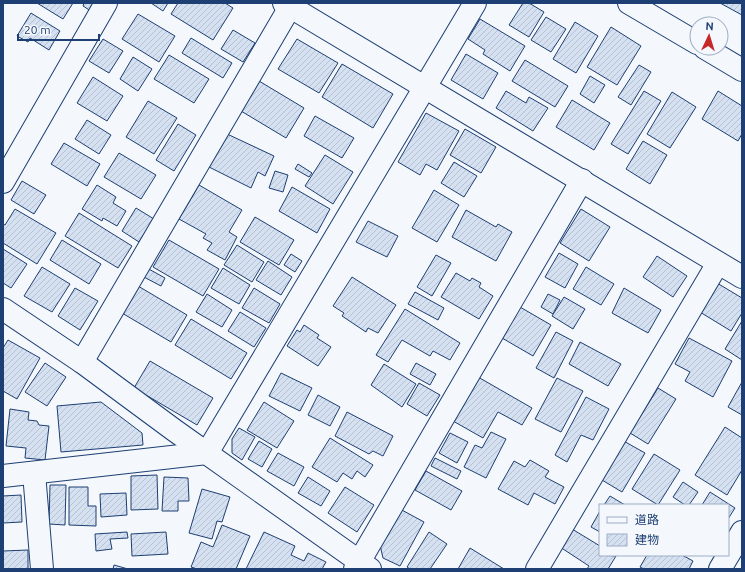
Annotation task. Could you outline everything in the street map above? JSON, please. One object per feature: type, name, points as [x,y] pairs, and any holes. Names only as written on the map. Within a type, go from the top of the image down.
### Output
[{"type":"street","points":[[3,182],[106,3]]},
{"type":"street","points":[[207,452],[475,3]]},
{"type":"street","points":[[629,3],[689,38]]},
{"type":"street","points":[[82,362],[287,5],[426,86],[742,277]]},
{"type":"street","points":[[718,56],[742,70]]},
{"type":"street","points":[[3,309],[82,362],[362,566],[582,180]]},
{"type":"street","points":[[537,569],[718,263]]},
{"type":"street","points":[[3,476],[207,452]]},
{"type":"street","points":[[34,473],[42,569]]},
{"type":"street","points":[[729,554],[742,532]]},
{"type":"street","points":[[720,569],[728,556]]},
{"type":"building","points":[[37,3],[73,3],[63,19]]},
{"type":"building","points":[[84,3],[100,3],[94,13],[83,6]]},
{"type":"building","points":[[151,3],[168,3],[163,11]]},
{"type":"building","points":[[178,3],[225,3],[233,8],[213,40],[171,14]]},
{"type":"building","points":[[523,3],[529,3],[544,12],[529,37],[509,25]]},
{"type":"building","points":[[720,3],[742,3],[742,15]]},
{"type":"building","points":[[31,13],[60,31],[49,50],[30,38],[28,42],[17,36]]},
{"type":"building","points":[[138,14],[175,36],[159,62],[122,39]]},
{"type":"building","points":[[546,17],[566,29],[551,52],[531,40]]},
{"type":"building","points":[[480,19],[525,46],[510,71],[483,54],[485,50],[468,39]]},
{"type":"building","points":[[575,22],[598,36],[576,73],[553,59]]},
{"type":"building","points":[[611,27],[641,46],[617,85],[587,67]]},
{"type":"building","points":[[233,30],[255,43],[243,62],[221,49]]},
{"type":"building","points":[[191,38],[232,63],[223,78],[182,53]]},
{"type":"building","points":[[103,39],[123,51],[109,73],[89,61]]},
{"type":"building","points":[[297,39],[338,63],[319,93],[278,69]]},
{"type":"building","points":[[466,54],[498,73],[483,99],[451,80]]},
{"type":"building","points":[[169,55],[209,79],[194,103],[154,79]]},
{"type":"building","points":[[133,57],[152,69],[138,91],[120,79]]},
{"type":"building","points":[[525,60],[568,86],[555,107],[512,81]]},
{"type":"building","points":[[342,64],[393,94],[373,128],[322,97]]},
{"type":"building","points":[[639,65],[651,72],[631,105],[618,97]]},
{"type":"building","points":[[590,76],[605,85],[594,103],[580,94]]},
{"type":"building","points":[[93,77],[123,96],[107,121],[77,103]]},
{"type":"building","points":[[259,81],[304,108],[286,138],[241,111]]},
{"type":"building","points":[[506,91],[526,103],[529,97],[548,108],[533,131],[496,108]]},
{"type":"building","points":[[644,91],[661,101],[628,154],[611,144]]},
{"type":"building","points":[[718,91],[742,106],[742,134],[738,141],[702,119]]},
{"type":"building","points":[[672,92],[696,107],[670,148],[647,134]]},
{"type":"building","points":[[572,100],[610,123],[594,150],[556,127]]},
{"type":"building","points":[[148,101],[177,118],[154,154],[126,137]]},
{"type":"building","points":[[426,113],[459,131],[437,170],[426,164],[420,175],[398,162]]},
{"type":"building","points":[[315,116],[354,138],[342,158],[304,136]]},
{"type":"building","points":[[87,120],[111,135],[99,154],[75,139]]},
{"type":"building","points":[[178,124],[196,135],[174,171],[156,160]]},
{"type":"building","points":[[465,129],[496,147],[481,173],[450,155]]},
{"type":"building","points":[[225,133],[274,156],[265,176],[258,172],[251,188],[209,167]]},
{"type":"building","points":[[643,141],[667,155],[650,184],[626,169]]},
{"type":"building","points":[[64,143],[100,164],[87,186],[51,164]]},
{"type":"building","points":[[119,153],[156,175],[141,199],[104,177]]},
{"type":"building","points":[[325,155],[353,172],[333,204],[305,186]]},
{"type":"building","points":[[454,162],[477,176],[464,197],[441,183]]},
{"type":"building","points":[[298,164],[312,173],[309,177],[295,169]]},
{"type":"building","points":[[275,171],[288,175],[283,192],[269,188]]},
{"type":"building","points":[[22,181],[46,195],[34,214],[11,200]]},
{"type":"building","points":[[97,185],[116,197],[113,203],[126,211],[117,226],[103,218],[102,221],[82,209]]},
{"type":"building","points":[[199,185],[242,210],[229,232],[237,237],[225,260],[207,250],[212,243],[203,238],[206,234],[179,219]]},
{"type":"building","points":[[292,187],[330,209],[317,233],[279,211]]},
{"type":"building","points":[[434,190],[459,205],[437,242],[412,228]]},
{"type":"building","points":[[136,208],[154,219],[139,242],[122,231]]},
{"type":"building","points":[[15,209],[56,233],[37,264],[3,243],[3,224],[5,225]]},
{"type":"building","points":[[581,209],[610,227],[589,261],[560,243]]},
{"type":"building","points":[[466,210],[496,227],[498,224],[512,232],[496,261],[452,237]]},
{"type":"building","points":[[79,213],[132,246],[118,268],[65,236]]},
{"type":"building","points":[[255,217],[294,240],[279,265],[240,242]]},
{"type":"building","points":[[368,221],[398,236],[387,257],[356,242]]},
{"type":"building","points":[[62,240],[101,264],[89,284],[50,260]]},
{"type":"building","points":[[169,240],[219,269],[203,296],[153,267]]},
{"type":"building","points":[[237,245],[264,262],[252,282],[224,265]]},
{"type":"building","points":[[3,249],[27,264],[11,288],[3,283]]},
{"type":"building","points":[[559,253],[578,264],[565,288],[545,277]]},
{"type":"building","points":[[291,254],[302,261],[295,272],[284,265]]},
{"type":"building","points":[[436,255],[451,263],[432,296],[417,287]]},
{"type":"building","points":[[657,256],[687,276],[673,297],[643,277]]},
{"type":"building","points":[[268,261],[292,277],[281,295],[256,280]]},
{"type":"building","points":[[42,267],[70,284],[52,312],[24,296]]},
{"type":"building","points":[[586,267],[614,284],[601,305],[573,289]]},
{"type":"building","points":[[147,268],[165,278],[161,286],[142,276]]},
{"type":"building","points":[[223,268],[250,285],[239,304],[211,288]]},
{"type":"building","points":[[456,273],[470,281],[472,278],[481,283],[479,287],[493,296],[479,319],[441,297]]},
{"type":"building","points":[[352,277],[396,305],[378,333],[368,328],[366,332],[342,316],[344,313],[333,306]]},
{"type":"building","points":[[712,280],[742,298],[742,313],[731,331],[695,309]]},
{"type":"building","points":[[138,286],[187,315],[171,342],[122,313]]},
{"type":"building","points":[[75,288],[98,301],[80,330],[58,316]]},
{"type":"building","points":[[254,288],[280,304],[269,323],[242,308]]},
{"type":"building","points":[[624,288],[661,310],[648,333],[612,313]]},
{"type":"building","points":[[415,292],[444,308],[438,320],[408,304]]},
{"type":"building","points":[[207,294],[232,310],[222,327],[196,312]]},
{"type":"building","points":[[548,294],[560,300],[553,314],[541,307]]},
{"type":"building","points":[[564,297],[585,309],[573,329],[552,316]]},
{"type":"building","points":[[520,307],[551,325],[533,356],[502,338]]},
{"type":"building","points":[[405,309],[460,343],[450,360],[433,351],[430,356],[402,340],[388,362],[376,355]]},
{"type":"building","points":[[240,312],[266,328],[254,347],[228,331]]},
{"type":"building","points":[[191,319],[247,353],[231,379],[175,345]]},
{"type":"building","points":[[742,321],[742,360],[725,349]]},
{"type":"building","points":[[304,325],[319,335],[317,338],[331,347],[318,366],[287,346],[297,330],[300,332]]},
{"type":"building","points":[[556,332],[573,341],[554,378],[536,368]]},
{"type":"building","points":[[689,338],[732,361],[713,397],[685,381],[690,372],[675,364]]},
{"type":"building","points":[[8,340],[40,358],[17,399],[3,391],[3,348]]},
{"type":"building","points":[[580,342],[621,364],[608,386],[569,364]]},
{"type":"building","points":[[150,361],[213,398],[197,425],[134,388]]},
{"type":"building","points":[[45,363],[66,377],[47,406],[25,392]]},
{"type":"building","points":[[416,363],[436,374],[430,385],[410,374]]},
{"type":"building","points":[[384,364],[416,384],[402,407],[371,385]]},
{"type":"building","points":[[281,373],[312,388],[300,411],[269,396]]},
{"type":"building","points":[[478,377],[532,408],[522,425],[498,412],[483,438],[453,421]]},
{"type":"building","points":[[557,378],[583,391],[561,432],[535,419]]},
{"type":"building","points":[[742,382],[742,415],[728,407]]},
{"type":"building","points":[[419,383],[440,395],[427,416],[407,404]]},
{"type":"building","points":[[658,388],[676,399],[648,444],[630,433]]},
{"type":"building","points":[[318,395],[340,407],[330,426],[308,415]]},
{"type":"building","points":[[586,397],[609,409],[593,440],[581,435],[567,462],[555,455]]},
{"type":"building","points":[[101,402],[142,433],[143,445],[61,452],[57,406]]},
{"type":"building","points":[[264,402],[294,421],[277,448],[247,430]]},
{"type":"building","points":[[10,409],[29,412],[28,420],[37,421],[39,425],[49,426],[45,460],[25,458],[26,448],[6,446]]},
{"type":"building","points":[[347,412],[393,436],[383,456],[373,451],[369,454],[335,436]]},
{"type":"building","points":[[725,427],[742,438],[742,470],[727,495],[695,475]]},
{"type":"building","points":[[239,428],[255,437],[242,460],[232,453],[232,439]]},
{"type":"building","points":[[491,432],[506,439],[486,478],[464,467],[475,445],[482,448]]},
{"type":"building","points":[[450,433],[468,442],[457,463],[439,453]]},
{"type":"building","points":[[330,438],[373,465],[365,477],[357,471],[352,479],[343,473],[337,482],[312,467]]},
{"type":"building","points":[[620,439],[645,453],[622,492],[597,477]]},
{"type":"building","points":[[259,441],[272,449],[262,467],[248,459]]},
{"type":"building","points":[[278,453],[304,467],[294,486],[267,471]]},
{"type":"building","points":[[654,454],[680,470],[659,504],[632,489]]},
{"type":"building","points":[[435,458],[461,471],[457,479],[431,466]]},
{"type":"building","points":[[530,460],[549,471],[545,477],[564,487],[555,504],[534,493],[528,505],[498,489],[514,461],[525,467]]},
{"type":"building","points":[[426,471],[462,491],[451,510],[415,490]]},
{"type":"building","points":[[157,475],[158,509],[131,510],[131,476]]},
{"type":"building","points":[[164,477],[188,478],[189,501],[178,501],[178,511],[162,511]]},
{"type":"building","points":[[308,477],[330,491],[321,506],[298,493]]},
{"type":"building","points":[[683,482],[698,492],[690,504],[684,504],[673,497]]},
{"type":"building","points":[[50,485],[66,485],[65,525],[49,524]]},
{"type":"building","points":[[69,487],[88,487],[88,506],[96,506],[96,526],[69,525]]},
{"type":"building","points":[[345,487],[374,505],[357,532],[328,513]]},
{"type":"building","points":[[202,489],[230,497],[222,522],[217,521],[212,539],[189,533]]},
{"type":"building","points":[[710,492],[729,504],[703,504]]},
{"type":"building","points":[[126,493],[127,515],[101,517],[100,494]]},
{"type":"building","points":[[21,495],[22,522],[3,523],[3,496]]},
{"type":"building","points":[[610,496],[623,504],[605,504]]},
{"type":"building","points":[[729,504],[735,508],[729,517]]},
{"type":"building","points":[[400,509],[424,522],[400,566],[383,558],[380,545]]},
{"type":"building","points":[[599,513],[599,531],[591,527]]},
{"type":"building","points":[[222,525],[250,536],[236,569],[197,569],[191,567],[201,542],[213,547]]},
{"type":"building","points":[[572,529],[599,545],[599,556],[616,556],[608,569],[587,569],[589,566],[560,547]]},
{"type":"building","points":[[127,532],[128,538],[110,539],[112,549],[96,551],[95,534]]},
{"type":"building","points":[[166,532],[168,554],[132,556],[131,534]]},
{"type":"building","points":[[264,532],[295,546],[291,555],[304,561],[308,553],[326,562],[322,569],[246,569]]},
{"type":"building","points":[[429,532],[447,544],[430,569],[410,569],[407,567]]},
{"type":"building","points":[[470,548],[504,569],[458,569]]},
{"type":"building","points":[[28,550],[28,569],[3,569],[3,551]]},
{"type":"building","points":[[646,556],[684,556],[693,561],[689,569],[644,569],[640,567]]},
{"type":"building","points":[[114,565],[128,569],[113,569]]}]
